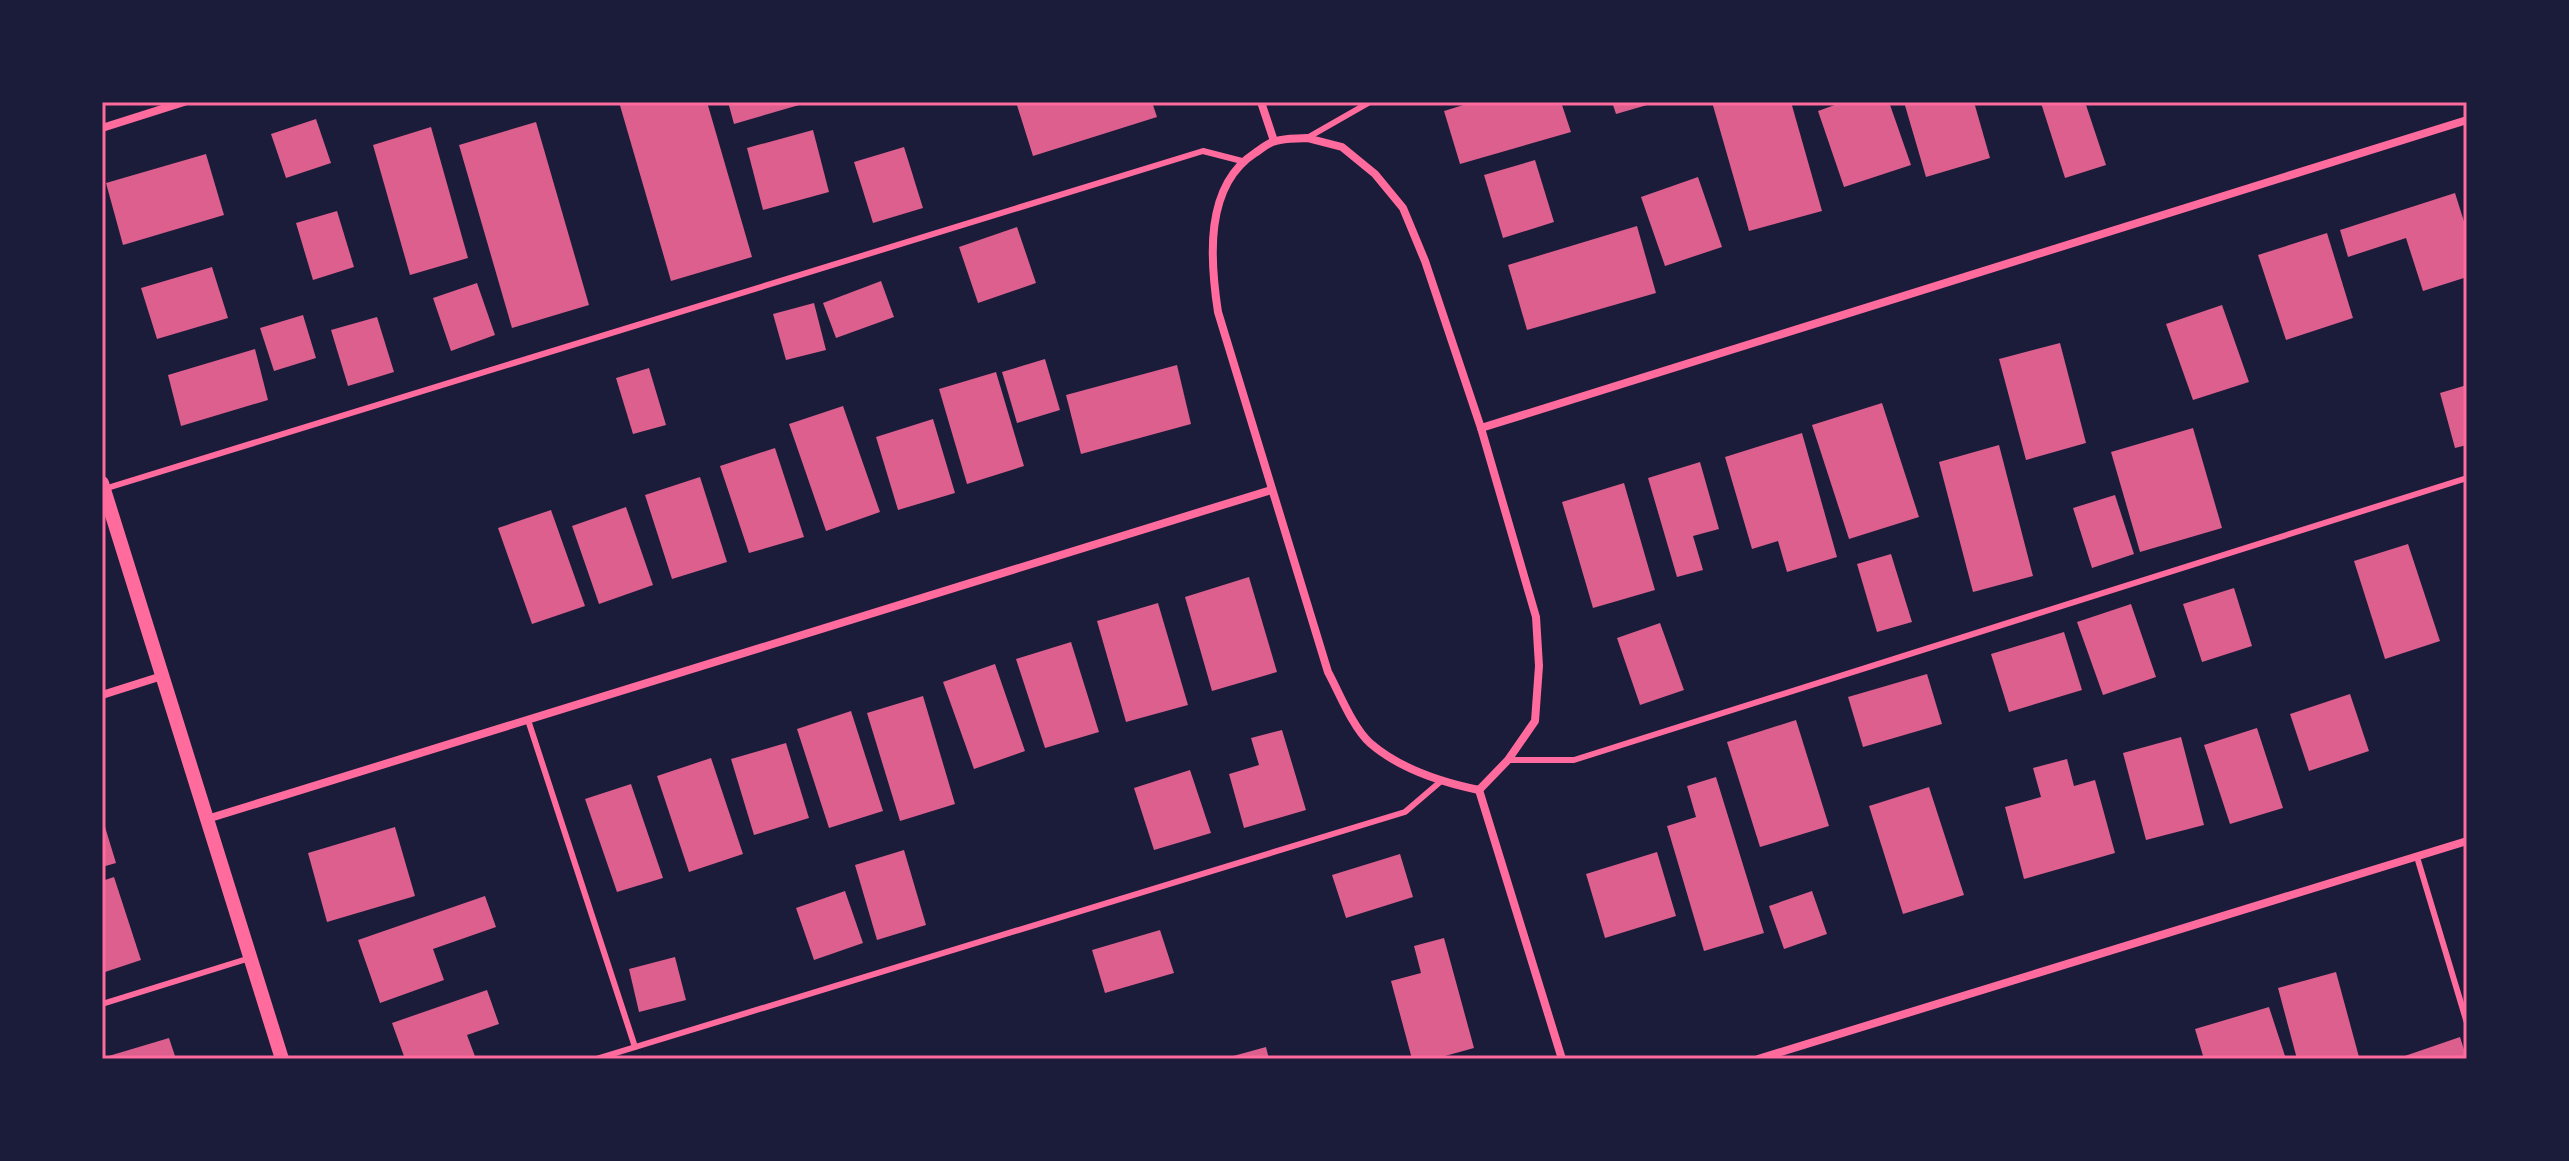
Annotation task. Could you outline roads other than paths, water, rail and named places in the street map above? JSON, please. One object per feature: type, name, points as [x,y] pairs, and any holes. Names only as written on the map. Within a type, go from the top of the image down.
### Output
[{"type":"street","points":[[102,128],[184,102]]},
{"type":"street","points":[[1261,102],[1274,141]]},
{"type":"street","points":[[1481,428],[2467,120]]},
{"type":"street","points":[[1307,138],[1342,147],[1375,174],[1403,208],[1425,261],[1481,428],[1536,617],[1539,666],[1535,721],[1508,760],[1479,790],[1440,782],[1398,761],[1368,741],[1328,672],[1218,312],[1211,267],[1214,220],[1225,191],[1242,161],[1274,141],[1307,138]]},
{"type":"street","points":[[103,486],[282,1059]]},
{"type":"street","points":[[207,819],[1271,490]]},
{"type":"street","points":[[102,695],[162,676]]},
{"type":"street","points":[[1479,790],[1562,1059]]},
{"type":"street","points":[[1758,1059],[2467,841]]},
{"type":"lane","points":[[1307,138],[1370,102]]},
{"type":"lane","points":[[103,486],[1203,151],[1242,161]]},
{"type":"lane","points":[[1508,760],[1574,760],[2467,478]]},
{"type":"lane","points":[[528,720],[635,1047]]},
{"type":"lane","points":[[596,1059],[1405,812],[1440,782]]},
{"type":"lane","points":[[2417,857],[2467,1023]]},
{"type":"lane","points":[[102,1004],[250,958]]}]
